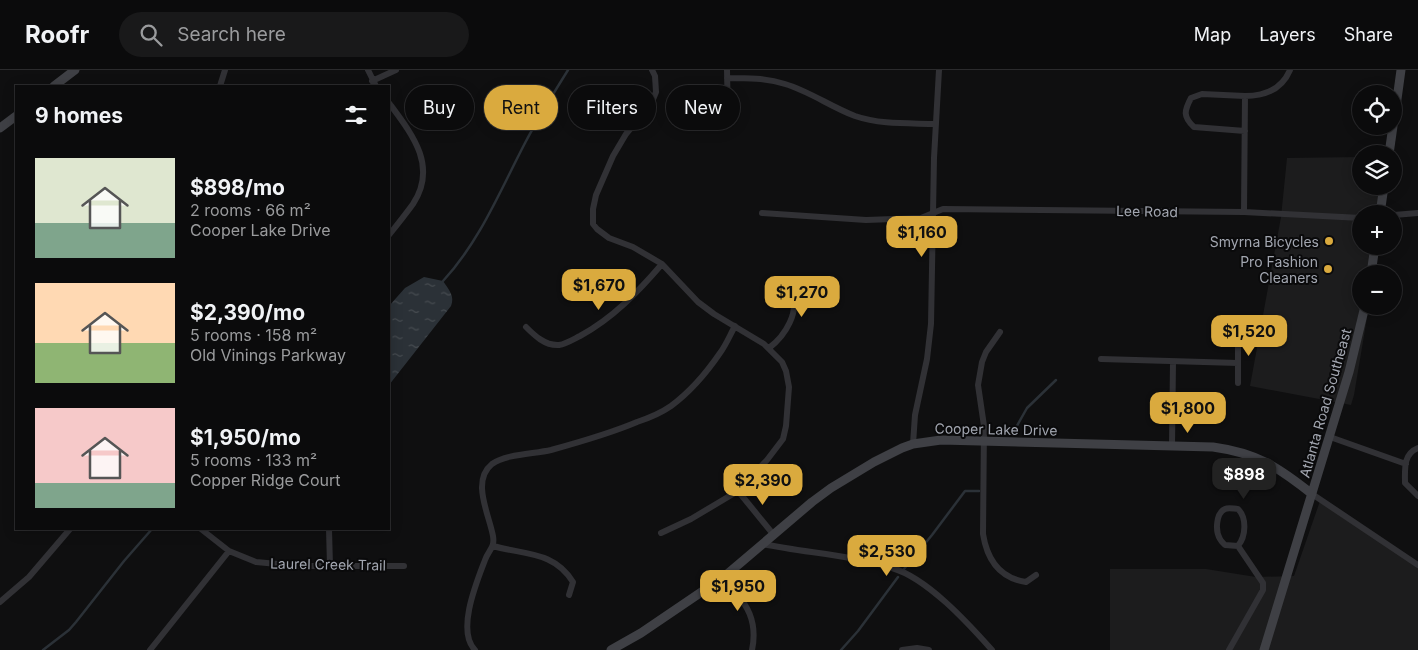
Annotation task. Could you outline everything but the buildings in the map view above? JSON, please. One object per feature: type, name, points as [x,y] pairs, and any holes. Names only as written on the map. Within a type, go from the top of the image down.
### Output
[{"type":"street","points":[[55,85],[75,70]]},
{"type":"street","points":[[220,85],[225,70]]},
{"type":"street","points":[[368,70],[374,84],[396,70]]},
{"type":"street","points":[[652,70],[655,76],[656,92],[651,104],[626,134],[613,156],[596,195],[592,218],[597,229],[608,238],[633,247],[662,264],[698,302],[769,348],[782,362],[789,379],[786,426],[782,439],[776,448],[738,491],[691,519],[661,533]]},
{"type":"street","points":[[727,70],[728,85]]},
{"type":"street","points":[[913,444],[915,415],[927,359],[931,324],[934,158],[939,70]]},
{"type":"street","points":[[1245,131],[1194,127],[1187,120],[1186,109],[1191,98],[1202,94],[1245,96],[1265,94],[1286,80],[1290,70]]},
{"type":"street","points":[[1399,85],[1401,70]]},
{"type":"street","points":[[728,78],[761,79],[786,84],[837,109],[873,121],[936,124]]},
{"type":"street","points":[[1244,212],[1245,96]]},
{"type":"street","points":[[390,104],[409,131],[420,150],[423,161],[423,172],[418,193],[413,203],[390,234]]},
{"type":"street","points":[[0,128],[15,117]]},
{"type":"street","name":"Lee Road","points":[[762,213],[866,220],[921,218],[943,209],[1244,212],[1352,218]]},
{"type":"street","points":[[1402,215],[1418,214]]},
{"type":"street","points":[[526,327],[543,341],[557,345],[566,343],[584,334],[619,310],[662,264]]},
{"type":"street","points":[[769,348],[785,332],[793,310],[791,291],[783,281]]},
{"type":"street","name":"Atlanta Road Southeast","points":[[1264,650],[1330,437],[1363,315]]},
{"type":"street","points":[[475,650],[471,645],[469,635],[469,610],[472,595],[486,556],[493,546],[493,536],[482,493],[482,483],[486,470],[500,460],[580,443],[611,433],[670,407],[704,374],[721,352],[735,326]]},
{"type":"street","points":[[1238,330],[1238,383]]},
{"type":"street","points":[[1000,332],[986,352],[978,385],[983,416],[984,441],[983,534],[986,550],[992,561],[1004,574],[1026,582],[1036,575]]},
{"type":"street","points":[[1101,359],[1238,363]]},
{"type":"street","points":[[1172,446],[1173,362]]},
{"type":"street","points":[[1330,437],[1406,464]]},
{"type":"street","name":"Cooper Lake Drive","points":[[611,650],[641,634],[725,576],[773,534],[831,488],[892,453],[913,444],[941,440],[1204,446],[1242,452],[1260,459],[1278,469],[1312,494]]},
{"type":"street","points":[[1418,448],[1410,453],[1406,464],[1405,483],[1418,496]]},
{"type":"street","points":[[738,491],[773,534]]},
{"type":"street","points":[[1312,494],[1418,565]]},
{"type":"street","points":[[1225,509],[1238,509],[1242,513],[1244,521],[1243,533],[1238,546],[1225,545],[1220,539],[1218,519],[1220,512],[1225,509]]},
{"type":"street","points":[[0,602],[29,577],[69,530]]},
{"type":"street","name":"Laurel Creek Trail","points":[[202,530],[229,550],[256,562],[299,566],[404,566]]},
{"type":"street","points":[[329,530],[330,566]]},
{"type":"street","points":[[763,544],[893,568],[918,580],[937,595],[973,628],[992,650]]},
{"type":"street","points":[[493,546],[537,555],[557,563],[566,570],[573,582],[569,595]]},
{"type":"street","points":[[1229,650],[1263,590],[1263,583],[1238,546]]},
{"type":"street","points":[[150,650],[229,550]]},
{"type":"street","points":[[725,576],[747,606],[751,616],[754,636],[752,650]]},
{"type":"street","points":[[902,650],[917,648],[930,650]]},
{"type":"shaded area","points":[[1352,157],[1352,195],[1380,195],[1379,205],[1352,205],[1352,255],[1374,255],[1373,265],[1352,265],[1352,315],[1367,315],[1351,405],[1250,386],[1281,217],[1287,158]]},
{"type":"shaded area","points":[[1320,501],[1418,563],[1418,650],[1110,650],[1110,569],[1206,569],[1256,577],[1294,576]]},
{"type":"water","points":[[424,277],[443,281],[452,296],[452,302],[451,306],[390,384],[390,305],[405,288]]},
{"type":"waterway","points":[[443,281],[456,266],[479,232],[530,134],[568,70]]},
{"type":"waterway","points":[[1014,431],[1027,408],[1056,380]]},
{"type":"waterway","points":[[904,569],[965,491],[979,491]]},
{"type":"waterway","points":[[43,650],[69,630],[151,530]]},
{"type":"waterway","points":[[841,650],[858,631],[898,577]]},
{"type":"place","name":"Smyrna Bicycles","points":[[1329,241]]},
{"type":"place","name":"Pro Fashion Cleaners","points":[[1328,269]]}]
